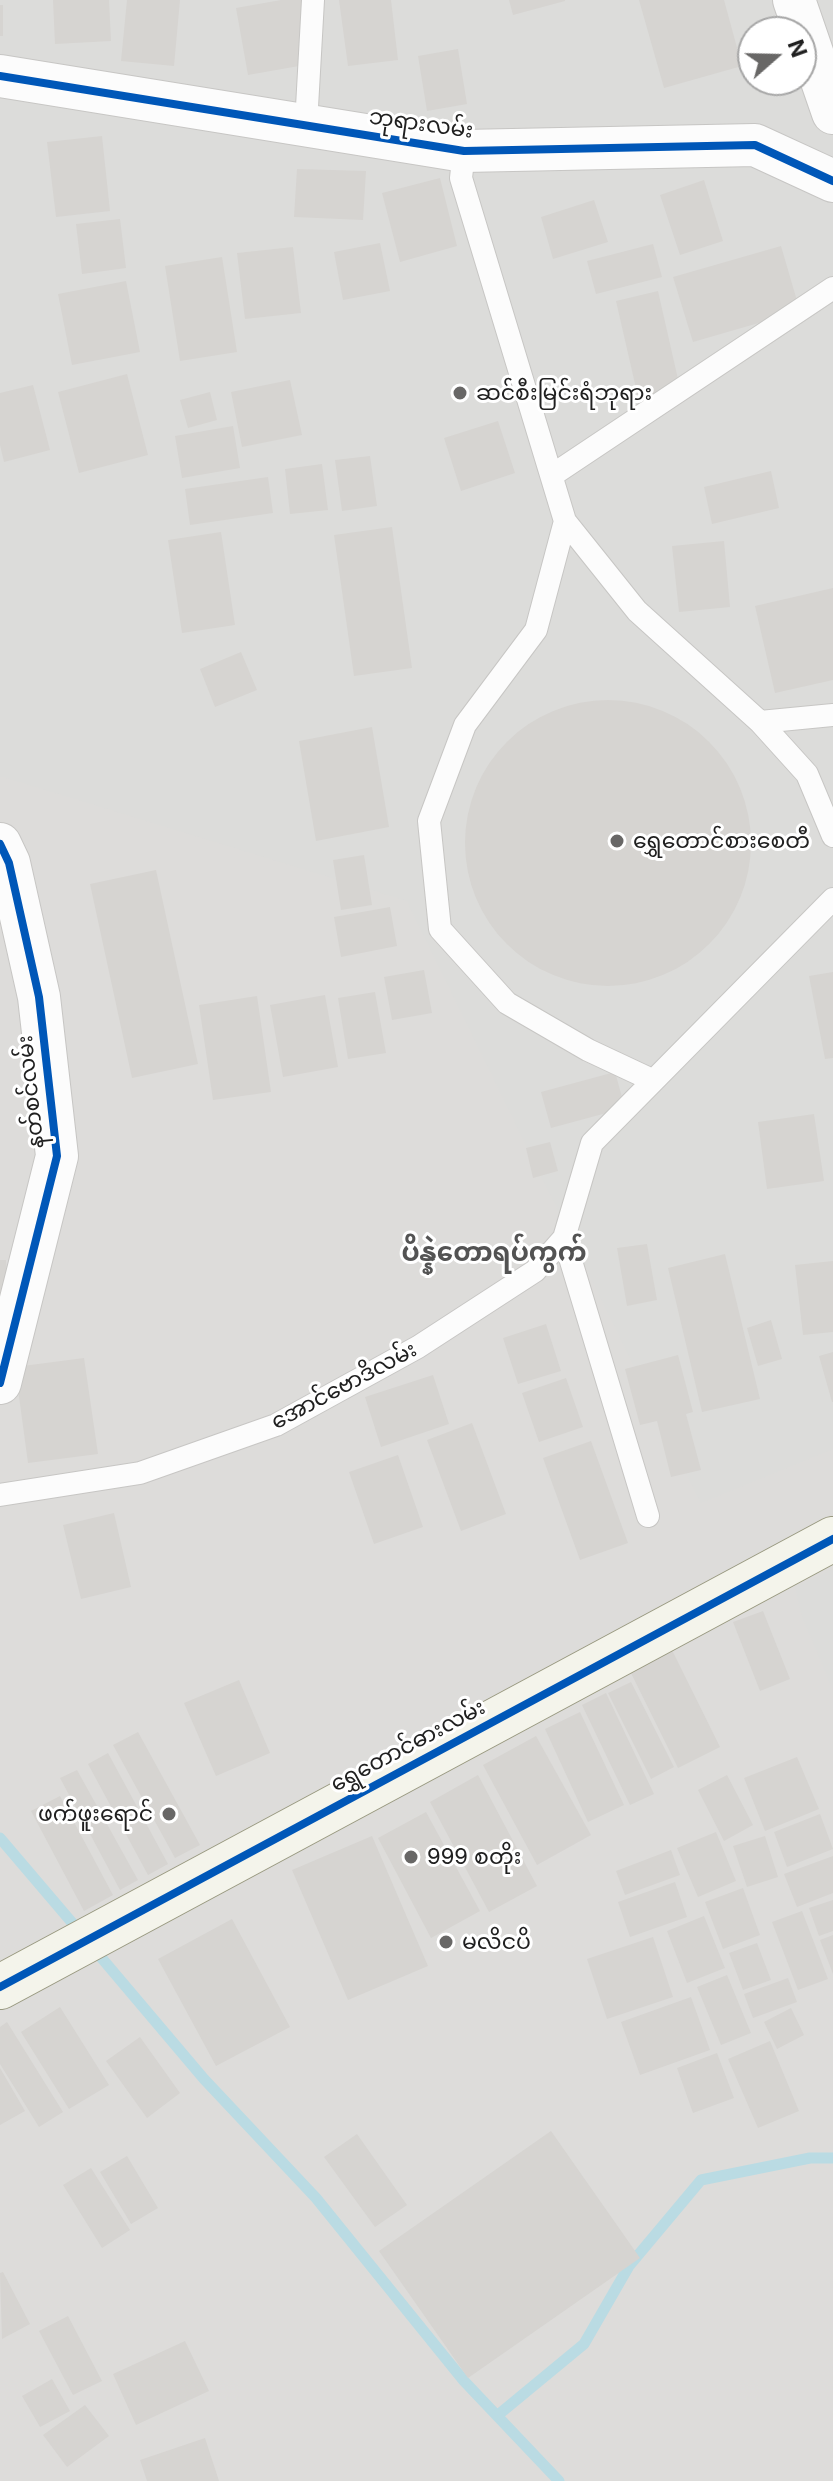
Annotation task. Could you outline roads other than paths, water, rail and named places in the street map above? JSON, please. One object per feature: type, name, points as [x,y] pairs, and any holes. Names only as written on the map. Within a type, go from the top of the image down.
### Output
[{"type":"street","points":[[794,0],[833,113]]},
{"type":"street","name":"ဘုရားလမ်း","points":[[0,76],[464,151],[755,145],[833,181]]},
{"type":"street","name":"နတ်စင်လမ်း","points":[[0,844],[9,863],[39,997],[57,1156],[0,1383]]},
{"type":"street","name":"ရွှေတောင်ဓားလမ်း","points":[[0,1987],[833,1539]]},
{"type":"lane","points":[[306,125],[313,0]]},
{"type":"lane","points":[[464,151],[461,178],[554,474],[565,521],[637,611],[760,722],[807,774],[833,836]]},
{"type":"lane","points":[[554,474],[833,288]]},
{"type":"lane","points":[[565,521],[536,630],[465,725],[429,821],[440,929],[507,1003],[588,1050],[652,1080]]},
{"type":"lane","points":[[760,722],[833,715]]},
{"type":"lane","points":[[648,1516],[564,1238],[592,1143],[833,899]]},
{"type":"lane","name":"အောင်ဗောဒိလမ်း","points":[[0,1495],[140,1473],[276,1425],[418,1347],[535,1271],[564,1238]]},
{"type":"waterway","points":[[0,1838],[80,1932]]},
{"type":"waterway","points":[[94,1949],[204,2079],[316,2198],[464,2381],[559,2481]]},
{"type":"waterway","points":[[498,2415],[584,2344],[629,2266],[701,2180],[810,2158],[833,2158]]},
{"type":"place","name":"ဆင်စီးမြင်းရံဘုရား","points":[[460,393]]},
{"type":"place","name":"ရွှေတောင်စားစေတီ","points":[[617,841]]},
{"type":"place","name":"ဖက်ဖူးရောင်","points":[[169,1814]]},
{"type":"place","name":"999 စတိုး","points":[[411,1857]]},
{"type":"place","name":"မလိငပိ","points":[[446,1942]]},
{"type":"district","name":"ပိန္နဲတောရပ်ကွက်","points":[[494,1253]]}]
